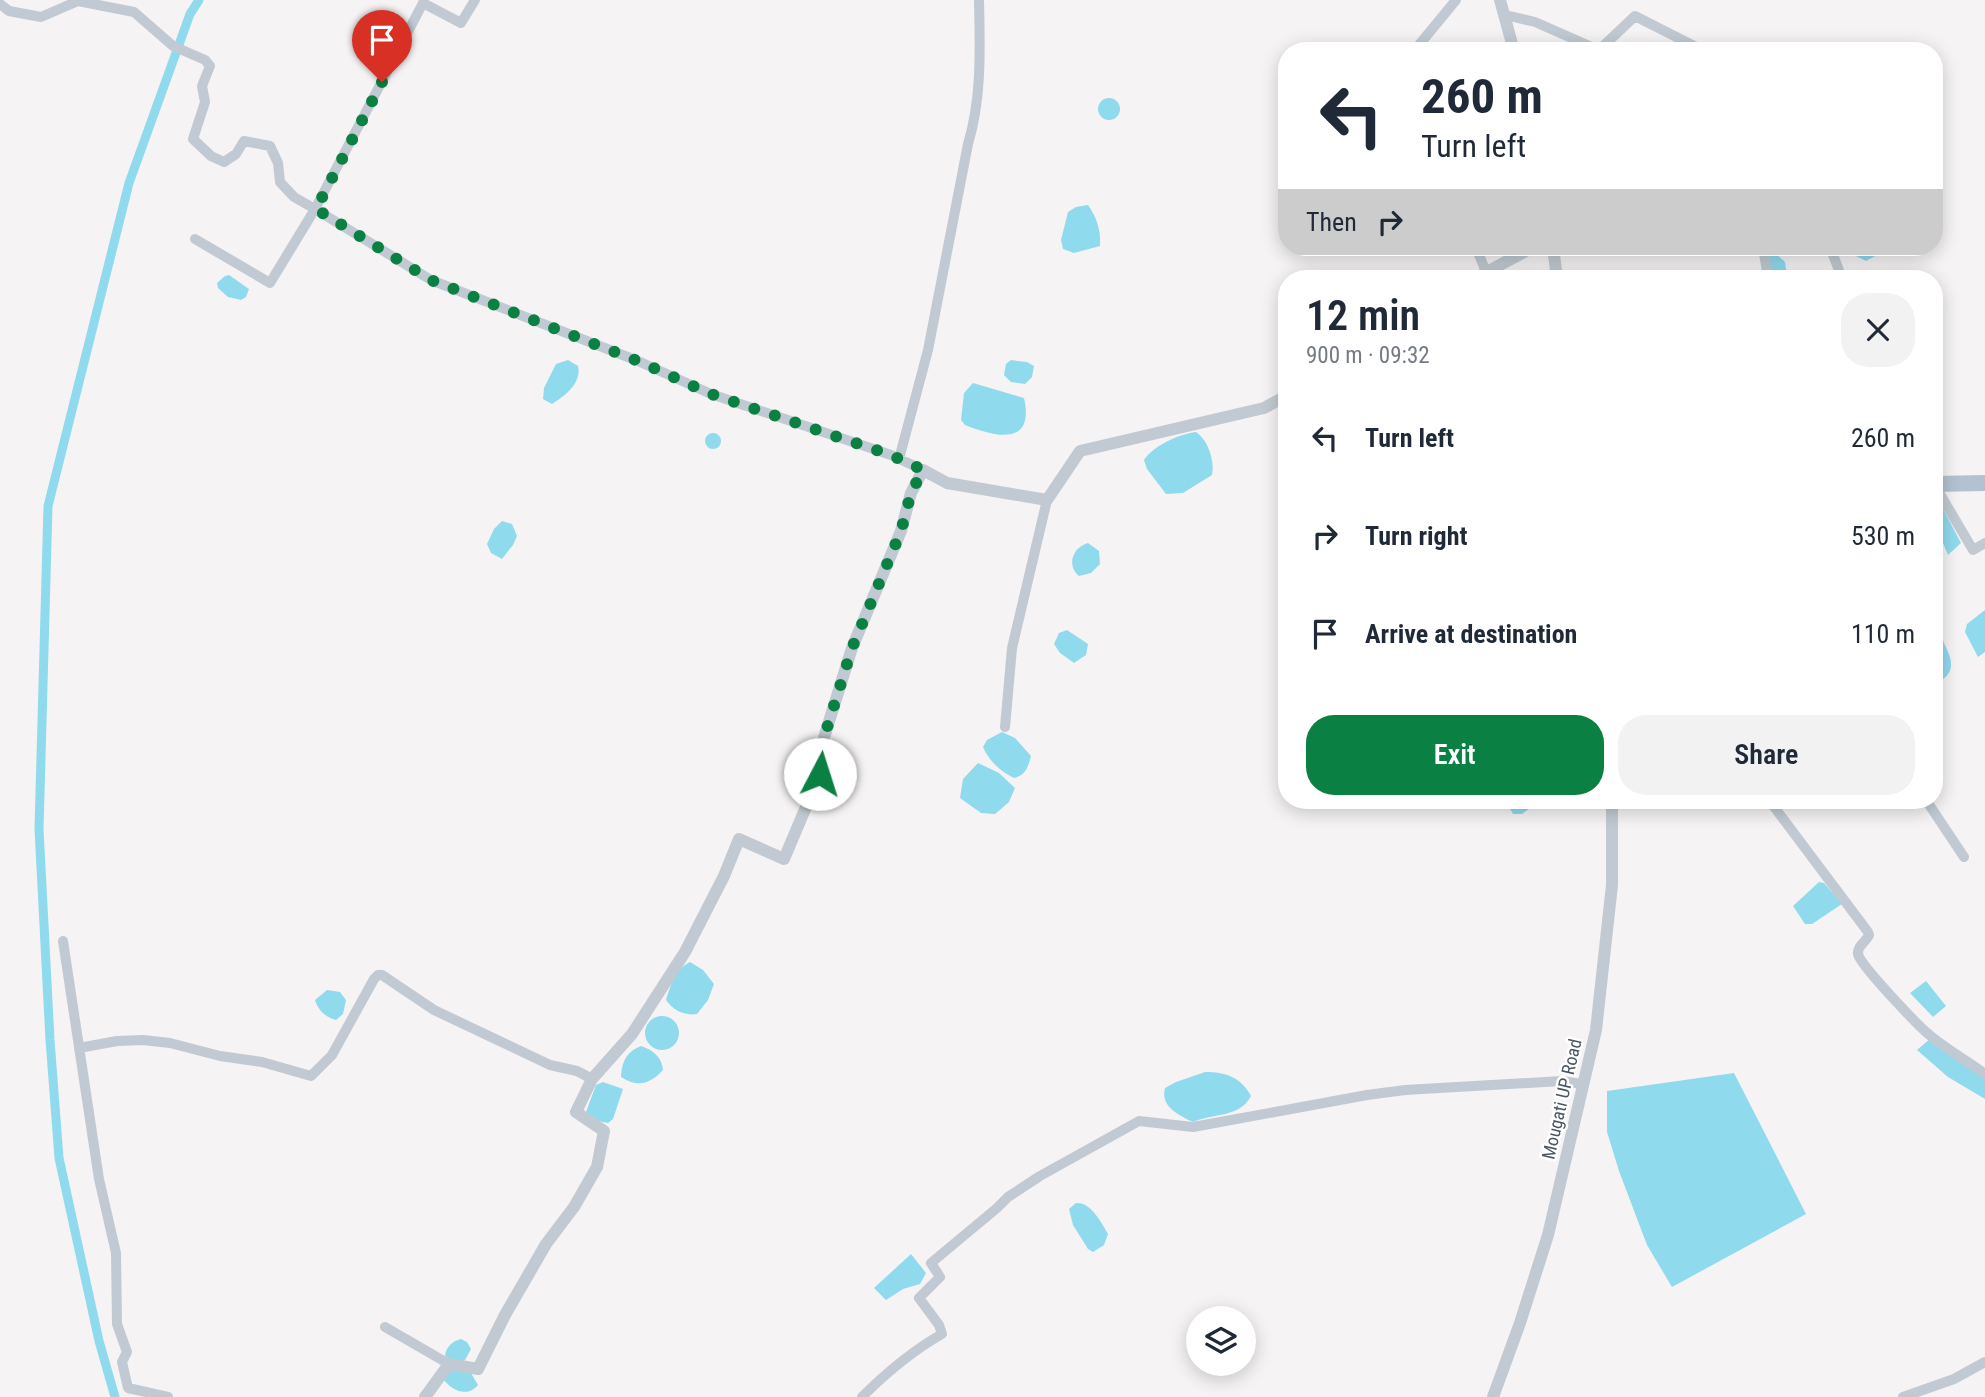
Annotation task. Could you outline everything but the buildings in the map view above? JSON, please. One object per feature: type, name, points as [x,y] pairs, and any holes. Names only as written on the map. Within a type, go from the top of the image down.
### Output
[{"type":"main road","points":[[1943,484],[1985,483]]},
{"type":"street","points":[[195,239],[271,283],[316,209],[423,3],[461,23],[475,0]]},
{"type":"street","points":[[899,459],[928,350],[975,120],[980,70],[979,0]]},
{"type":"street","points":[[1421,42],[1456,0]]},
{"type":"street","points":[[1500,0],[1512,42]]},
{"type":"street","points":[[0,4],[9,11],[41,17],[78,1],[134,12],[173,46],[195,58],[205,60],[211,66],[202,86],[205,102],[193,139],[211,156],[224,162],[236,155],[244,141],[270,146],[278,163],[280,182],[294,197],[431,280],[638,361],[711,394],[899,459],[947,483],[1047,500]]},
{"type":"street","points":[[1505,15],[1535,22],[1581,42]]},
{"type":"street","points":[[1608,42],[1635,16],[1686,42]]},
{"type":"street","points":[[1490,270],[1516,256]]},
{"type":"street","points":[[1005,727],[1012,648],[1047,500],[1080,451],[1264,408],[1278,400]]},
{"type":"street","points":[[385,1327],[449,1364],[478,1369],[546,1244],[574,1207],[597,1167],[604,1131],[576,1112],[592,1079],[632,1034],[685,952],[724,876],[739,839],[784,859],[820,774],[817,760],[852,648],[901,531],[911,493],[923,470]]},
{"type":"street","points":[[1943,499],[1973,550],[1985,543]]},
{"type":"street","name":"Mougati UP Road","points":[[1493,1397],[1548,1235],[1596,1030],[1612,885],[1612,809]]},
{"type":"street","points":[[1776,809],[1868,932],[1869,936],[1858,952],[1876,979],[1927,1033],[1985,1074]]},
{"type":"street","points":[[1932,809],[1964,857]]},
{"type":"street","points":[[63,941],[99,1179],[116,1253],[117,1324],[127,1352],[122,1362],[128,1388],[168,1397]]},
{"type":"street","points":[[79,1048],[117,1041],[170,1043],[220,1056],[262,1062],[311,1076],[332,1055],[374,979],[382,975],[434,1010],[550,1065],[576,1071],[592,1079]]},
{"type":"street","points":[[862,1397],[882,1376],[922,1345],[942,1334],[939,1325],[919,1298],[940,1277],[931,1263],[1008,1197],[1040,1176],[1139,1121],[1193,1127],[1405,1090],[1562,1081],[1582,1084]]},
{"type":"street","points":[[1903,1397],[1954,1379],[1985,1362]]},
{"type":"street","points":[[425,1397],[449,1364]]},
{"type":"water","points":[[1109,98],[1117,101],[1120,109],[1117,117],[1109,120],[1101,117],[1098,109],[1101,101]]},
{"type":"water","points":[[1088,205],[1098,224],[1100,246],[1074,253],[1063,249],[1061,240],[1068,212]]},
{"type":"water","points":[[1769,256],[1778,256],[1785,262],[1786,270],[1770,270]]},
{"type":"water","points":[[1856,256],[1875,256],[1866,261]]},
{"type":"water","points":[[229,275],[249,289],[246,297],[241,300],[228,297],[218,288],[217,283]]},
{"type":"water","points":[[568,360],[578,366],[577,378],[567,393],[552,404],[543,399],[544,388],[556,364]]},
{"type":"water","points":[[1011,360],[1027,362],[1034,366],[1032,377],[1025,384],[1011,382],[1004,375],[1006,364]]},
{"type":"water","points":[[973,383],[1024,398],[1024,425],[1018,431],[1000,435],[965,425],[961,420],[964,393]]},
{"type":"water","points":[[1196,432],[1210,451],[1212,475],[1183,493],[1166,494],[1147,469],[1144,460],[1167,442]]},
{"type":"water","points":[[710,433],[716,433],[721,441],[719,447],[710,449],[705,444],[705,438]]},
{"type":"water","points":[[1943,509],[1961,543],[1948,555],[1943,543]]},
{"type":"water","points":[[502,521],[512,524],[517,536],[502,559],[491,553],[487,544],[494,529]]},
{"type":"water","points":[[1088,543],[1099,551],[1100,564],[1091,573],[1079,576],[1073,567],[1073,557],[1078,548]]},
{"type":"water","points":[[1985,610],[1985,652],[1978,657],[1965,632],[1967,624]]},
{"type":"water","points":[[1067,630],[1088,644],[1086,655],[1074,663],[1060,653],[1054,644],[1059,633]]},
{"type":"water","points":[[1943,641],[1950,657],[1951,669],[1943,679]]},
{"type":"water","points":[[1002,732],[1015,738],[1031,756],[1024,773],[1018,777],[1014,778],[995,765],[983,747],[987,740]]},
{"type":"water","points":[[978,763],[999,773],[1015,788],[1009,802],[995,814],[981,813],[960,798],[963,779]]},
{"type":"water","points":[[1510,809],[1529,809],[1522,814],[1513,814]]},
{"type":"water","points":[[1819,882],[1824,883],[1842,904],[1812,924],[1805,924],[1793,906]]},
{"type":"water","points":[[690,962],[703,970],[714,984],[708,1000],[697,1014],[679,1012],[666,1000],[677,973]]},
{"type":"water","points":[[1926,981],[1946,1006],[1933,1017],[1910,993]]},
{"type":"water","points":[[327,990],[340,992],[346,1000],[343,1014],[336,1020],[322,1013],[315,1000]]},
{"type":"water","points":[[662,1016],[674,1021],[679,1033],[674,1045],[662,1050],[650,1045],[645,1033],[650,1021]]},
{"type":"water","points":[[1931,1038],[1985,1077],[1985,1099],[1948,1077],[1917,1050]]},
{"type":"water","points":[[641,1046],[656,1055],[663,1070],[644,1083],[633,1083],[621,1077],[622,1067],[632,1051]]},
{"type":"water","points":[[1205,1072],[1232,1077],[1242,1084],[1251,1096],[1233,1112],[1193,1122],[1168,1105],[1164,1095],[1165,1088]]},
{"type":"water","points":[[1734,1073],[1806,1214],[1672,1287],[1647,1245],[1619,1171],[1607,1132],[1607,1091]]},
{"type":"water","points":[[603,1082],[623,1089],[613,1119],[608,1123],[598,1121],[586,1112],[596,1085]]},
{"type":"water","points":[[1076,1203],[1091,1209],[1108,1234],[1104,1245],[1093,1252],[1088,1249],[1073,1225],[1069,1209]]},
{"type":"water","points":[[911,1254],[926,1273],[920,1284],[903,1289],[886,1300],[874,1288]]},
{"type":"water","points":[[461,1339],[467,1342],[471,1349],[465,1360],[457,1363],[445,1356],[450,1345]]},
{"type":"water","points":[[449,1369],[471,1373],[478,1385],[470,1391],[456,1390],[443,1379]]},
{"type":"waterway","points":[[115,1397],[99,1341],[59,1158],[50,1040],[39,829],[48,506],[129,183],[190,14],[199,0]]},
{"type":"route","points":[[382,82],[316,209],[431,280],[638,361],[711,394],[891,455],[923,470],[911,493],[901,531],[852,648],[817,760],[820,774]]}]
